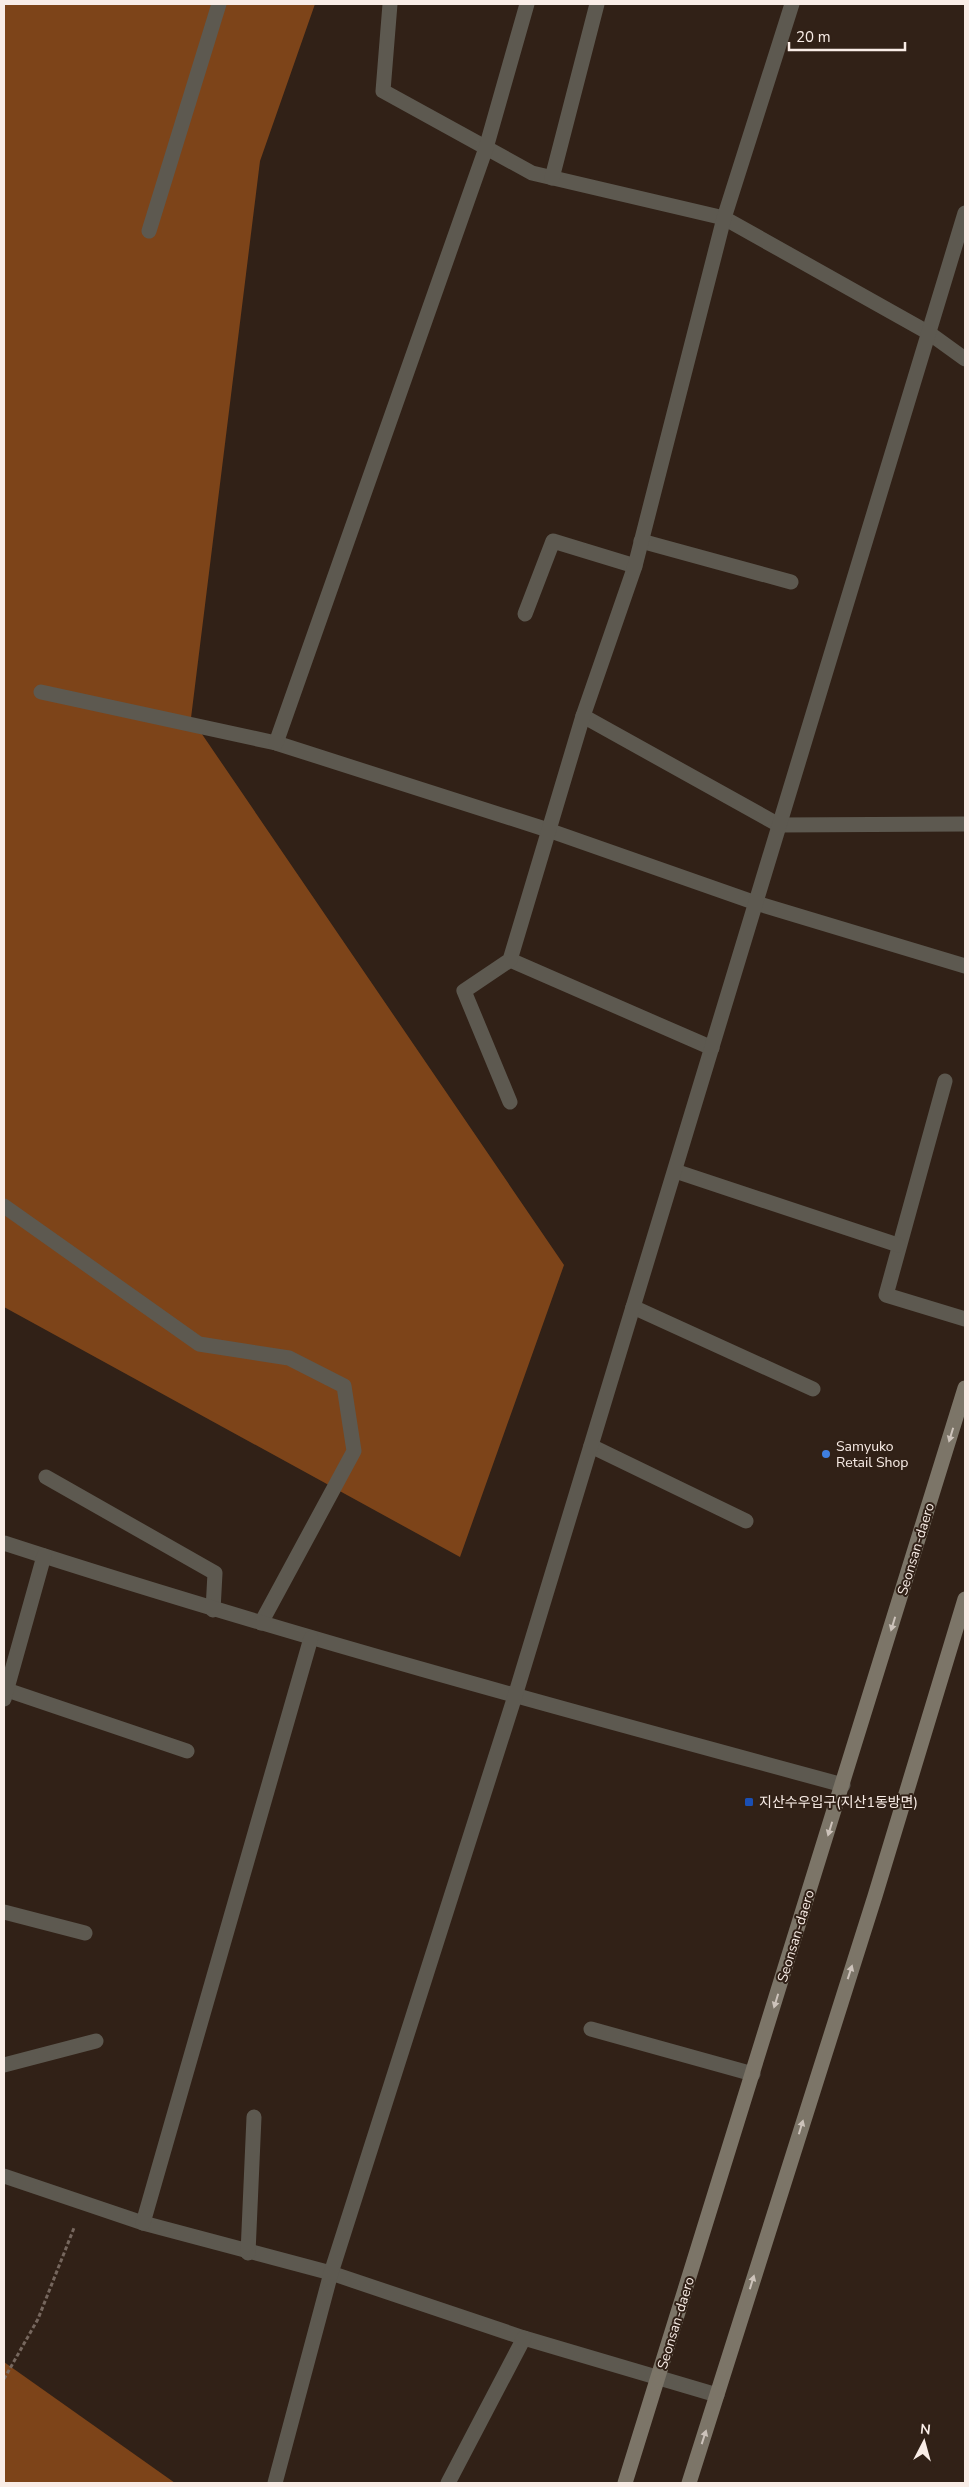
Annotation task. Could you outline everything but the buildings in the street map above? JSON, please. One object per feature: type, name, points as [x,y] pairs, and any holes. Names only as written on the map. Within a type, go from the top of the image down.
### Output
[{"type":"main road","name":"Seonsan-daero","points":[[626,2483],[965,1388]]},
{"type":"main road","points":[[689,2483],[878,1886],[965,1599]]},
{"type":"street","points":[[149,231],[219,4]]},
{"type":"street","points":[[390,4],[384,90],[532,173],[724,218],[929,333],[965,359]]},
{"type":"street","points":[[276,743],[486,148],[527,4]]},
{"type":"street","points":[[552,178],[597,4]]},
{"type":"street","points":[[510,1102],[464,991],[510,960],[583,716],[635,566],[724,218],[792,4]]},
{"type":"street","points":[[275,2483],[331,2273],[515,1696],[965,212]]},
{"type":"street","points":[[525,614],[553,541],[635,566]]},
{"type":"street","points":[[641,541],[791,582]]},
{"type":"street","points":[[41,692],[276,743],[548,830],[756,902],[965,966]]},
{"type":"street","points":[[583,716],[779,826],[965,824]]},
{"type":"street","points":[[510,960],[712,1048]]},
{"type":"street","points":[[945,1081],[898,1245],[886,1295],[965,1319]]},
{"type":"street","points":[[675,1171],[898,1245]]},
{"type":"street","points":[[4,1206],[199,1344],[289,1358],[344,1386],[354,1451],[261,1623]]},
{"type":"street","points":[[634,1307],[813,1389]]},
{"type":"street","points":[[591,1446],[746,1521]]},
{"type":"street","points":[[46,1477],[215,1573],[213,1610]]},
{"type":"street","points":[[4,1543],[213,1610],[515,1696],[843,1785]]},
{"type":"street","points":[[44,1556],[5,1695],[187,1751]]},
{"type":"street","points":[[143,2224],[311,1638]]},
{"type":"street","points":[[4,1912],[85,1933]]},
{"type":"street","points":[[592,2029],[753,2074]]},
{"type":"street","points":[[4,2065],[96,2041]]},
{"type":"street","points":[[248,2253],[254,2116]]},
{"type":"street","points":[[4,2176],[143,2224],[248,2253],[331,2273],[524,2338],[717,2395]]},
{"type":"street","points":[[448,2483],[524,2338]]},
{"type":"path","points":[[4,2379],[38,2319],[83,2203]]},
{"type":"shaded area","points":[[4,4],[315,4],[260,161],[191,718],[564,1265],[460,1557],[4,1307]]},
{"type":"shaded area","points":[[4,2362],[175,2483],[4,2483]]},
{"type":"place","name":"Samyuko Retail Shop","points":[[826,1454]]},
{"type":"place","name":"지산수우입구(지산1동방면)","points":[[749,1802]]}]
